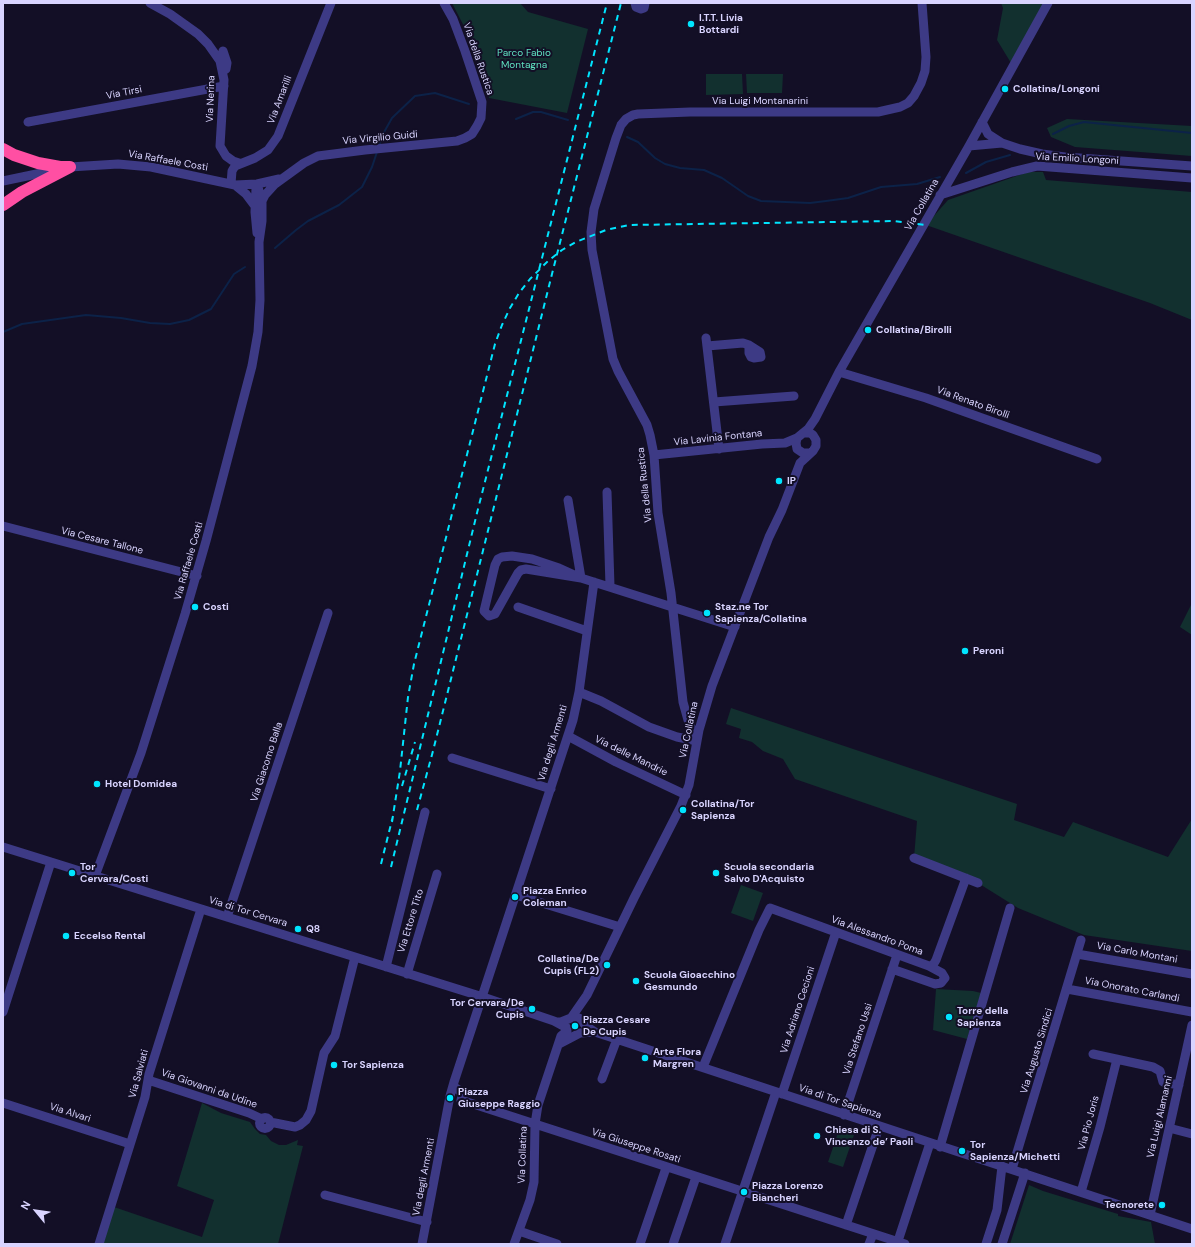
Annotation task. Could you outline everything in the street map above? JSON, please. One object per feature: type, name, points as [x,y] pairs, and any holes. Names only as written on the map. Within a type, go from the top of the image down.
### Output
[{"type":"highway","points":[[3,149],[14,155],[38,163],[60,168],[70,168]]},
{"type":"highway","points":[[3,205],[22,192],[70,168]]},
{"type":"street","name":"Via Nerina","points":[[150,3],[170,14],[198,34],[208,44],[220,61],[224,83],[220,146],[231,164],[232,172]]},
{"type":"street","name":"Via Amarilli","points":[[232,172],[235,166],[265,152],[276,140],[331,3]]},
{"type":"street","name":"Via della Rustica","points":[[444,3],[453,19],[477,86],[482,108],[479,123]]},
{"type":"street","points":[[635,3],[636,7],[641,9],[644,8],[645,3]]},
{"type":"street","name":"Via Luigi Montanarini","points":[[591,232],[594,209],[616,138],[621,125],[629,116],[638,114],[690,112],[878,112],[900,107],[914,96],[921,83],[925,70],[926,57],[922,3]]},
{"type":"street","name":"Via Collatina","points":[[800,463],[799,442],[816,419],[839,372],[969,146],[1048,3]]},
{"type":"street","points":[[223,51],[227,63],[224,83]]},
{"type":"street","name":"Via Tirsi","points":[[28,122],[224,83]]},
{"type":"street","name":"Via Emilio Longoni","points":[[982,122],[988,134],[1002,143],[1020,149],[1065,157],[1192,166]]},
{"type":"street","name":"Via Virgilio Guidi","points":[[258,204],[269,190],[282,178],[315,157],[333,153],[457,141],[465,138],[474,131],[479,123]]},
{"type":"street","points":[[969,146],[1002,143]]},
{"type":"street","points":[[226,156],[233,161],[240,163]]},
{"type":"street","name":"Via Raffaele Costi","points":[[3,181],[70,168],[110,164],[130,164],[151,167],[233,185],[257,184],[258,204],[262,216],[259,242],[260,321],[255,355],[197,576],[141,753],[96,876]]},
{"type":"street","name":"Via Emilio Longoni","points":[[940,195],[1012,172],[1037,166],[1192,178]]},
{"type":"street","points":[[232,172],[233,185],[258,204]]},
{"type":"street","name":"Via Virgilio Guidi","points":[[257,184],[282,178]]},
{"type":"street","name":"Via della Rustica","points":[[591,232],[592,250],[613,359],[618,372],[647,425],[650,435],[654,455],[658,514],[672,607],[683,702],[688,720],[697,741]]},
{"type":"street","points":[[719,449],[707,342],[743,343],[749,345]]},
{"type":"street","name":"Via Renato Birolli","points":[[839,372],[926,398],[1097,458]]},
{"type":"street","points":[[714,402],[794,396]]},
{"type":"street","name":"Via Collatina","points":[[813,435],[816,419]]},
{"type":"street","points":[[810,433],[813,435],[816,442],[814,449],[809,453],[803,453],[799,442],[810,433]]},
{"type":"street","name":"Via Lavinia Fontana","points":[[654,455],[785,442],[799,442]]},
{"type":"street","name":"Via Collatina","points":[[587,995],[673,824],[686,795],[707,700],[769,536],[782,510],[800,463],[809,453]]},
{"type":"street","points":[[607,492],[610,586]]},
{"type":"street","points":[[568,500],[581,578]]},
{"type":"street","name":"Via Cesare Tallone","points":[[3,526],[197,576]]},
{"type":"street","points":[[581,578],[524,569],[517,574],[495,614],[489,616],[484,611],[497,560],[502,556],[512,556],[559,568],[581,578],[735,627]]},
{"type":"street","name":"Via degli Armenti","points":[[516,895],[574,714],[579,692],[594,582]]},
{"type":"street","points":[[518,607],[587,631]]},
{"type":"street","name":"Via Giacomo Balla","points":[[227,917],[328,613]]},
{"type":"street","points":[[579,692],[597,699],[649,727],[677,737],[697,741]]},
{"type":"street","name":"Via delle Mandrie","points":[[568,736],[616,762],[686,795]]},
{"type":"street","points":[[452,758],[551,789]]},
{"type":"street","points":[[386,967],[425,812]]},
{"type":"street","name":"Via di Tor Cervara","points":[[3,847],[556,1022],[561,1022],[571,1027]]},
{"type":"street","points":[[914,858],[978,883]]},
{"type":"street","points":[[3,1012],[50,862]]},
{"type":"street","name":"Via Ettore Tito","points":[[407,974],[437,874]]},
{"type":"street","name":"Via Alessandro Poma","points":[[703,1067],[759,930],[770,908],[929,966],[933,965],[936,960],[966,878]]},
{"type":"street","points":[[448,1110],[454,1084],[516,895],[620,927]]},
{"type":"street","points":[[940,1147],[1010,908]]},
{"type":"street","name":"Via Salviati","points":[[99,1244],[201,909]]},
{"type":"street","name":"Via Adriano Cecioni","points":[[742,1192],[836,932]]},
{"type":"street","name":"Via Augusto Sindici","points":[[1012,1169],[1082,940]]},
{"type":"street","name":"Via Carlo Montani","points":[[1077,954],[1192,974]]},
{"type":"street","name":"Via Stefano Ussi","points":[[844,1115],[897,955]]},
{"type":"street","name":"Via Giovanni da Udine","points":[[148,1080],[266,1120],[295,1127],[300,1125],[306,1120],[310,1110],[324,1053],[335,1036],[355,958]]},
{"type":"street","points":[[892,969],[935,984],[941,983],[944,978],[942,973],[929,966]]},
{"type":"street","name":"Via Onorato Carlandi","points":[[1067,989],[1192,1012]]},
{"type":"street","points":[[571,1027],[583,1029],[587,995]]},
{"type":"street","points":[[571,1027],[587,995]]},
{"type":"street","points":[[571,1027],[578,1018],[595,1032]]},
{"type":"street","name":"Via Luigi Alamanni","points":[[1150,1214],[1192,1025]]},
{"type":"street","points":[[571,1027],[595,1032]]},
{"type":"street","name":"Via Collatina","points":[[514,1244],[530,1200],[534,1182],[535,1124],[539,1099],[562,1034],[571,1027]]},
{"type":"street","name":"Via di Tor Sapienza","points":[[595,1032],[879,1127],[1025,1173],[1192,1229]]},
{"type":"street","points":[[602,1079],[617,1039]]},
{"type":"street","points":[[1093,1054],[1156,1068],[1160,1071],[1163,1082],[1179,1085]]},
{"type":"street","name":"Via Pio Joris","points":[[1081,1192],[1100,1127],[1117,1059]]},
{"type":"street","points":[[448,1110],[463,1101],[460,1091],[454,1084]]},
{"type":"street","name":"Via Giuseppe Rosati","points":[[463,1101],[742,1192]]},
{"type":"street","name":"Via Alvari","points":[[3,1103],[130,1144]]},
{"type":"street","name":"Via degli Armenti","points":[[422,1244],[448,1110]]},
{"type":"street","points":[[846,1225],[879,1127]]},
{"type":"street","points":[[1169,1128],[1192,1134]]},
{"type":"street","points":[[725,1244],[742,1192],[900,1243],[930,1143]]},
{"type":"street","points":[[986,1244],[997,1210],[1002,1166]]},
{"type":"street","points":[[640,1244],[666,1168]]},
{"type":"street","points":[[1002,1244],[1025,1173]]},
{"type":"street","points":[[673,1244],[696,1177]]},
{"type":"street","points":[[325,1195],[427,1222]]},
{"type":"street","points":[[519,1231],[557,1244]]},
{"type":"street","points":[[869,1244],[873,1234]]},
{"type":"green space","name":"Parco Fabio Montagna","points":[[452,3],[520,3],[528,12],[588,29],[567,113],[489,98],[469,36]]},
{"type":"green space","points":[[1001,3],[1044,3],[1011,63],[997,40],[1003,8]]},
{"type":"green space","points":[[706,74],[742,74],[743,94],[706,95]]},
{"type":"green space","points":[[746,74],[783,74],[782,93],[747,93]]},
{"type":"green space","points":[[1067,119],[1192,126],[1192,156],[1075,147],[1051,137],[1047,128]]},
{"type":"green space","points":[[1028,172],[1043,172],[1046,180],[1192,192],[1192,320],[1150,303],[926,225],[948,200]]},
{"type":"green space","points":[[1192,603],[1192,635],[1180,627]]},
{"type":"green space","points":[[731,708],[1017,804],[1014,820],[1064,837],[1073,822],[1168,857],[1192,819],[1192,951],[1084,935],[1018,908],[978,883],[914,858],[917,821],[795,779],[783,759],[763,751],[752,742],[739,738],[741,729],[726,724]]},
{"type":"green space","points":[[741,885],[763,893],[753,921],[731,913]]},
{"type":"green space","points":[[936,989],[973,991],[981,993],[967,1039],[933,1030]]},
{"type":"green space","points":[[202,1103],[221,1113],[250,1122],[260,1134],[266,1135],[271,1141],[279,1145],[286,1145],[298,1140],[297,1145],[303,1146],[278,1244],[103,1244],[114,1207],[202,1237],[214,1200],[177,1186]]},
{"type":"green space","points":[[839,1130],[854,1135],[843,1167],[828,1162]]},
{"type":"green space","points":[[1029,1185],[1043,1191],[1118,1214],[1118,1216],[1151,1222],[1155,1244],[1010,1244]]},
{"type":"waterway","points":[[379,146],[383,134],[392,118],[415,96],[435,93],[469,104]]},
{"type":"waterway","points":[[516,119],[533,112],[541,112],[568,120]]},
{"type":"waterway","points":[[1053,134],[1069,126],[1084,122],[1192,133]]},
{"type":"waterway","points":[[627,137],[638,142],[655,158],[665,164],[680,168],[704,170],[722,178],[748,196],[761,201],[810,203],[826,201],[848,198],[881,187],[917,184],[940,177]]},
{"type":"waterway","points":[[275,248],[308,221],[339,205],[362,187],[372,167],[377,152]]},
{"type":"waterway","points":[[966,173],[986,162],[1010,155]]},
{"type":"waterway","points":[[3,332],[22,324],[86,315],[170,324],[189,320],[211,309],[234,274],[245,267]]},
{"type":"railway","points":[[391,867],[477,513],[607,3]]},
{"type":"railway","points":[[417,810],[621,3]]},
{"type":"railway","points":[[392,822],[400,771],[408,697],[414,664],[495,344],[510,308],[530,279],[548,261],[562,250],[576,242],[606,230],[629,225],[894,221],[926,225]]},
{"type":"railway","points":[[402,786],[415,742]]},
{"type":"railway","points":[[381,864],[393,816]]},
{"type":"place","name":"I.T.T. Livia Bottardi","points":[[691,24]]},
{"type":"place","name":"Collatina/Longoni","points":[[1005,89]]},
{"type":"place","name":"Collatina/Birolli","points":[[868,330]]},
{"type":"place","name":"IP","points":[[779,481]]},
{"type":"place","name":"Costi","points":[[195,607]]},
{"type":"place","name":"Staz.ne Tor Sapienza/Collatina","points":[[707,613]]},
{"type":"place","name":"Peroni","points":[[965,651]]},
{"type":"place","name":"Hotel Domidea","points":[[97,784]]},
{"type":"place","name":"Collatina/Tor Sapienza","points":[[683,810]]},
{"type":"place","name":"Tor Cervara/Costi","points":[[72,873]]},
{"type":"place","name":"Scuola secondaria Salvo D'Acquisto","points":[[716,873]]},
{"type":"place","name":"Piazza Enrico Coleman","points":[[515,897]]},
{"type":"place","name":"Q8","points":[[298,929]]},
{"type":"place","name":"Eccelso Rental","points":[[66,936]]},
{"type":"place","name":"Collatina/De Cupis (FL2)","points":[[607,965]]},
{"type":"place","name":"Scuola Gioacchino Gesmundo","points":[[636,981]]},
{"type":"place","name":"Tor Cervara/De Cupis","points":[[532,1009]]},
{"type":"place","name":"Torre della Sapienza","points":[[949,1017]]},
{"type":"place","name":"Piazza Cesare De Cupis","points":[[575,1026]]},
{"type":"place","name":"Arte Flora Margren","points":[[645,1058]]},
{"type":"place","name":"Tor Sapienza","points":[[334,1065]]},
{"type":"place","name":"Piazza Giuseppe Raggio","points":[[450,1098]]},
{"type":"place","name":"Chiesa di S. Vincenzo de’ Paoli","points":[[817,1136]]},
{"type":"place","name":"Tor Sapienza/Michetti","points":[[962,1151]]},
{"type":"place","name":"Piazza Lorenzo Biancheri","points":[[744,1192]]},
{"type":"place","name":"Tecnorete","points":[[1162,1205]]}]
